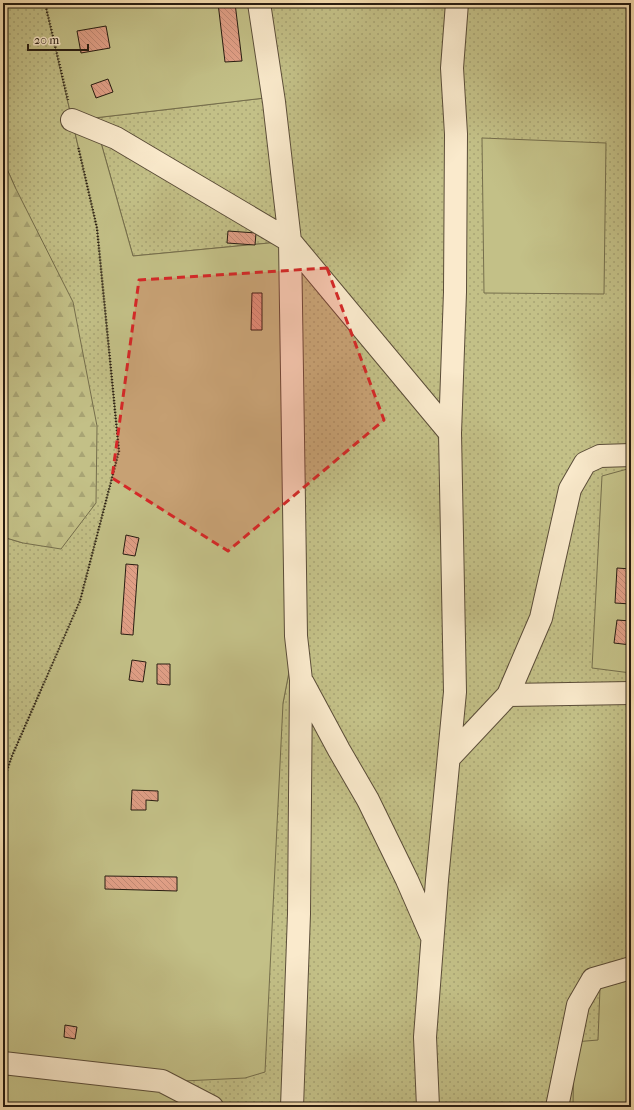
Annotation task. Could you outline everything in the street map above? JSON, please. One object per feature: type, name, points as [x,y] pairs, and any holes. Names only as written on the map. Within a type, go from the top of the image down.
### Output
[{"type":"lane","points":[[259,3],[274,102],[290,241],[296,636],[301,680],[299,914],[292,1107]]},
{"type":"lane","points":[[428,1107],[425,1037],[437,880],[455,692],[450,432],[455,292],[456,134],[452,68],[457,3]]},
{"type":"lane","points":[[72,120],[116,138],[290,241],[450,432]]},
{"type":"lane","points":[[449,758],[508,696],[542,618],[570,489],[585,463],[600,456],[631,455]]},
{"type":"lane","points":[[301,680],[368,800],[407,880],[433,939]]},
{"type":"lane","points":[[508,696],[631,693]]},
{"type":"lane","points":[[557,1107],[578,1005],[593,979],[631,968]]},
{"type":"lane","points":[[3,1063],[162,1082],[212,1107]]},
{"type":"path","points":[[3,782],[12,756],[80,601],[119,451],[97,228],[45,3]]},
{"type":"highlighted area","points":[[327,268],[384,420],[228,551],[112,478],[139,280]]},
{"type":"green space","points":[[3,3],[45,3],[97,228],[119,451],[80,601],[12,756],[3,782],[3,537],[23,543],[15,187],[3,160]]},
{"type":"green space","points":[[45,3],[255,3],[265,98],[94,118],[133,256],[290,241],[296,636],[283,703],[265,1072],[245,1078],[163,1082],[212,1107],[3,1107],[3,782],[12,756],[80,601],[119,451],[97,228]]},
{"type":"green space","points":[[255,3],[631,3],[631,1107],[212,1107],[162,1081],[283,703],[296,636],[290,241],[133,256],[94,118],[265,98]]},
{"type":"green space","points":[[482,138],[606,143],[604,294],[484,293]]},
{"type":"green space","points":[[3,160],[73,302],[97,426],[96,503],[61,549],[23,543],[3,537]]},
{"type":"green space","points":[[631,468],[631,673],[592,668],[602,476]]},
{"type":"green space","points":[[631,980],[631,1107],[573,1107],[574,1042],[598,1040],[600,988]]},
{"type":"building","points":[[218,3],[235,3],[242,61],[225,62]]},
{"type":"building","points":[[106,26],[110,48],[81,53],[77,31]]},
{"type":"building","points":[[108,79],[113,92],[96,98],[91,85]]},
{"type":"building","points":[[228,231],[256,233],[255,245],[227,243]]},
{"type":"building","points":[[252,293],[262,293],[262,330],[251,330]]},
{"type":"building","points":[[126,535],[139,538],[135,556],[123,554]]},
{"type":"building","points":[[126,564],[138,565],[133,635],[121,634]]},
{"type":"building","points":[[617,568],[631,569],[631,604],[615,603]]},
{"type":"building","points":[[617,620],[631,621],[631,645],[614,643]]},
{"type":"building","points":[[132,660],[146,662],[143,682],[129,680]]},
{"type":"building","points":[[157,664],[170,664],[170,685],[157,684]]},
{"type":"building","points":[[132,790],[158,791],[158,801],[146,800],[146,810],[131,810]]},
{"type":"building","points":[[105,876],[177,877],[177,891],[105,889]]},
{"type":"building","points":[[65,1025],[77,1027],[75,1039],[64,1037]]}]
